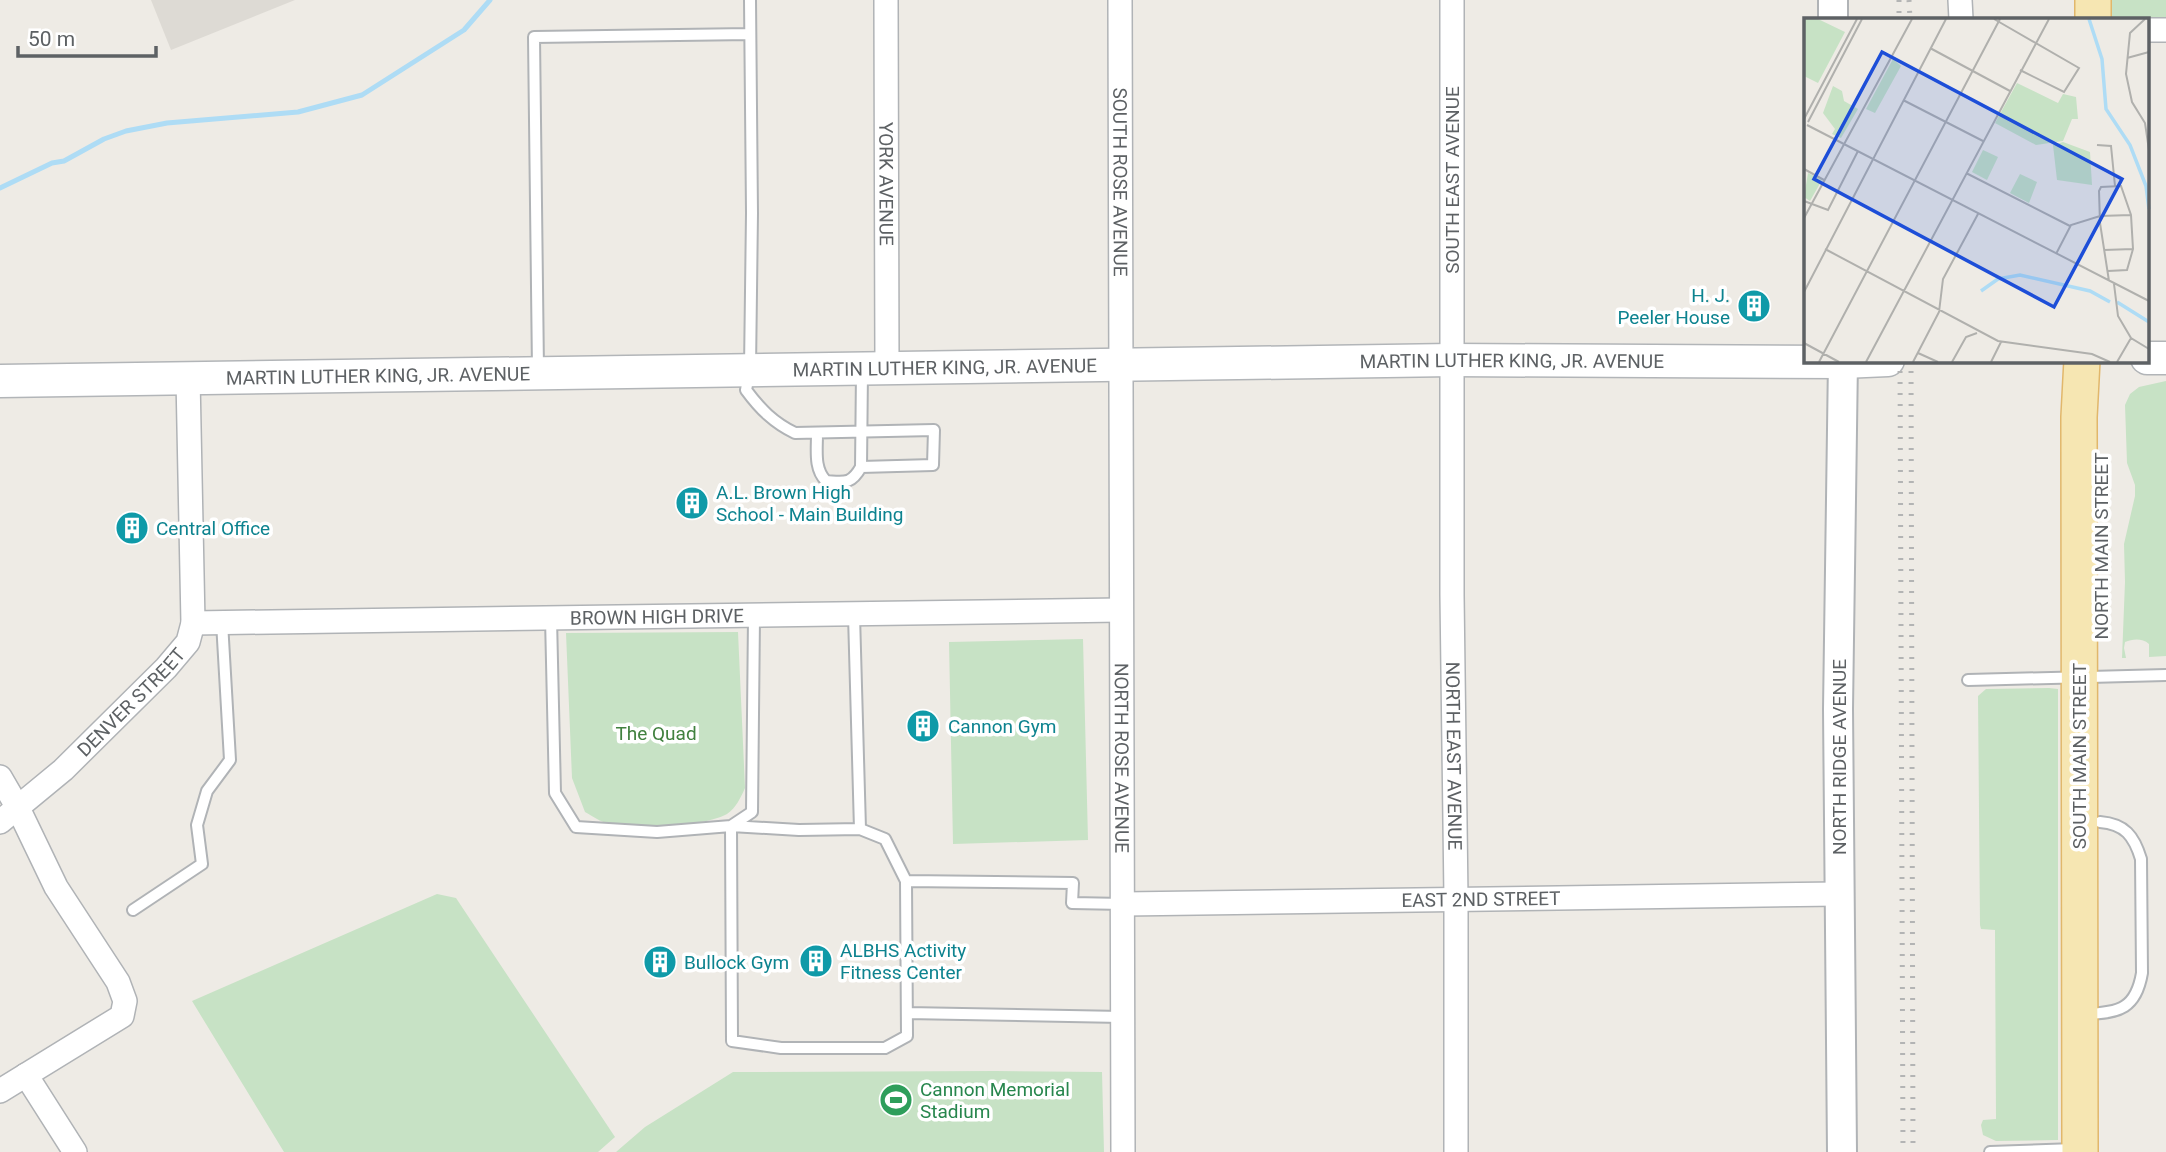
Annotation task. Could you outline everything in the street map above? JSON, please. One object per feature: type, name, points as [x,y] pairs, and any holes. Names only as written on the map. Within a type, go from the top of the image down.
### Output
[{"type":"main road","points":[[2093,0],[2093,18]]},
{"type":"main road","points":[[2148,358],[2166,358]]},
{"type":"main road","name":"MARTIN LUTHER KING, JR. AVENUE","points":[[0,381],[1452,360],[1804,361]]},
{"type":"main road","name":"SOUTH MAIN STREET","points":[[2082,362],[2079,418],[2089,675],[2090,1014],[2087,1151]]},
{"type":"main road","name":"NORTH MAIN STREET","points":[[2090,1014],[2100,822],[2089,675],[2101,362]]},
{"type":"street","name":"YORK AVENUE","points":[[875,368],[886,0]]},
{"type":"street","name":"SOUTH ROSE AVENUE","points":[[1120,0],[1120,365]]},
{"type":"street","name":"SOUTH EAST AVENUE","points":[[1452,0],[1452,360]]},
{"type":"street","points":[[1833,0],[1833,18]]},
{"type":"street","points":[[1960,0],[1961,18]]},
{"type":"street","points":[[2148,30],[2166,30]]},
{"type":"street","name":"NORTH EAST AVENUE","points":[[1452,360],[1456,1152]]},
{"type":"street","name":"NORTH RIDGE AVENUE","points":[[1842,1152],[1838,709],[1843,362]]},
{"type":"street","name":"NORTH ROSE AVENUE","points":[[1120,365],[1123,1152]]},
{"type":"street","name":"DENVER STREET","points":[[9,815],[63,770],[166,668],[188,642],[193,623],[188,378]]},
{"type":"street","name":"BROWN HIGH DRIVE","points":[[193,623],[1121,610]]},
{"type":"street","points":[[0,777],[9,815],[118,982],[125,1001],[122,1016],[0,1091]]},
{"type":"street","name":"EAST 2ND STREET","points":[[1124,904],[1839,894]]},
{"type":"street","points":[[26,1076],[75,1152]]},
{"type":"lane","points":[[750,0],[752,213],[750,369],[746,390],[758,407],[779,426],[795,433],[934,430],[933,465],[861,467]]},
{"type":"lane","points":[[538,373],[534,37],[750,34]]},
{"type":"lane","points":[[817,434],[817,466],[820,475],[826,481],[848,482],[856,477],[861,467],[861,432],[875,368]]},
{"type":"lane","points":[[854,615],[860,829]]},
{"type":"lane","points":[[731,827],[752,811],[754,617]]},
{"type":"lane","points":[[551,618],[555,793],[576,827],[657,832],[731,827],[860,829],[885,839],[906,881],[907,1036],[885,1048],[781,1048],[732,1041],[731,827]]},
{"type":"lane","points":[[133,910],[202,864],[197,825],[207,791],[230,760],[222,622]]},
{"type":"lane","points":[[1968,680],[2166,675]]},
{"type":"lane","points":[[906,881],[1073,883],[1072,903],[1124,904]]},
{"type":"lane","points":[[907,1013],[1122,1017]]},
{"type":"lane","points":[[1990,1152],[2087,1151]]},
{"type":"shaded area","points":[[151,0],[295,0],[171,50]]},
{"type":"green space","points":[[2111,0],[2166,0],[2166,19],[2110,18]]},
{"type":"green space","points":[[2166,381],[2166,656],[2149,657],[2149,644],[2134,640],[2125,642],[2126,658],[2122,658],[2124,544],[2135,496],[2135,485],[2127,463],[2125,405],[2130,394],[2139,387]]},
{"type":"green space","name":"The Quad","points":[[738,632],[745,788],[733,809],[727,814],[703,822],[652,826],[609,824],[585,812],[572,778],[566,633]]},
{"type":"green space","points":[[1083,639],[1088,840],[953,844],[949,642]]},
{"type":"green space","points":[[1986,689],[2058,689],[2058,1140],[1996,1141],[1983,1135],[1981,1125],[1983,1120],[1996,1119],[1995,930],[1981,929],[1980,925],[1978,696]]},
{"type":"green space","points":[[437,894],[456,898],[615,1137],[598,1152],[284,1152],[192,1001]]},
{"type":"green space","name":"Cannon Memorial Stadium","points":[[733,1072],[1102,1072],[1104,1152],[616,1152],[645,1127]]},
{"type":"waterway","points":[[0,188],[126,131],[167,123],[298,112],[362,95],[464,30],[490,0]]},
{"type":"railway","points":[[1899,0],[1899,18]]},
{"type":"railway","points":[[1909,0],[1910,18]]},
{"type":"railway","points":[[1900,362],[1903,1152]]},
{"type":"railway","points":[[1911,362],[1913,1152]]},
{"type":"place","name":"H. J. Peeler House","points":[[1754,306]]},
{"type":"place","name":"A.L. Brown High School - Main Building","points":[[692,503]]},
{"type":"place","name":"Central Office","points":[[132,528]]},
{"type":"place","name":"Cannon Gym","points":[[923,726]]},
{"type":"place","name":"ALBHS Activity Fitness Center","points":[[816,961]]},
{"type":"place","name":"Bullock Gym","points":[[660,962]]},
{"type":"place","name":"Cannon Memorial Stadium","points":[[896,1100]]}]
